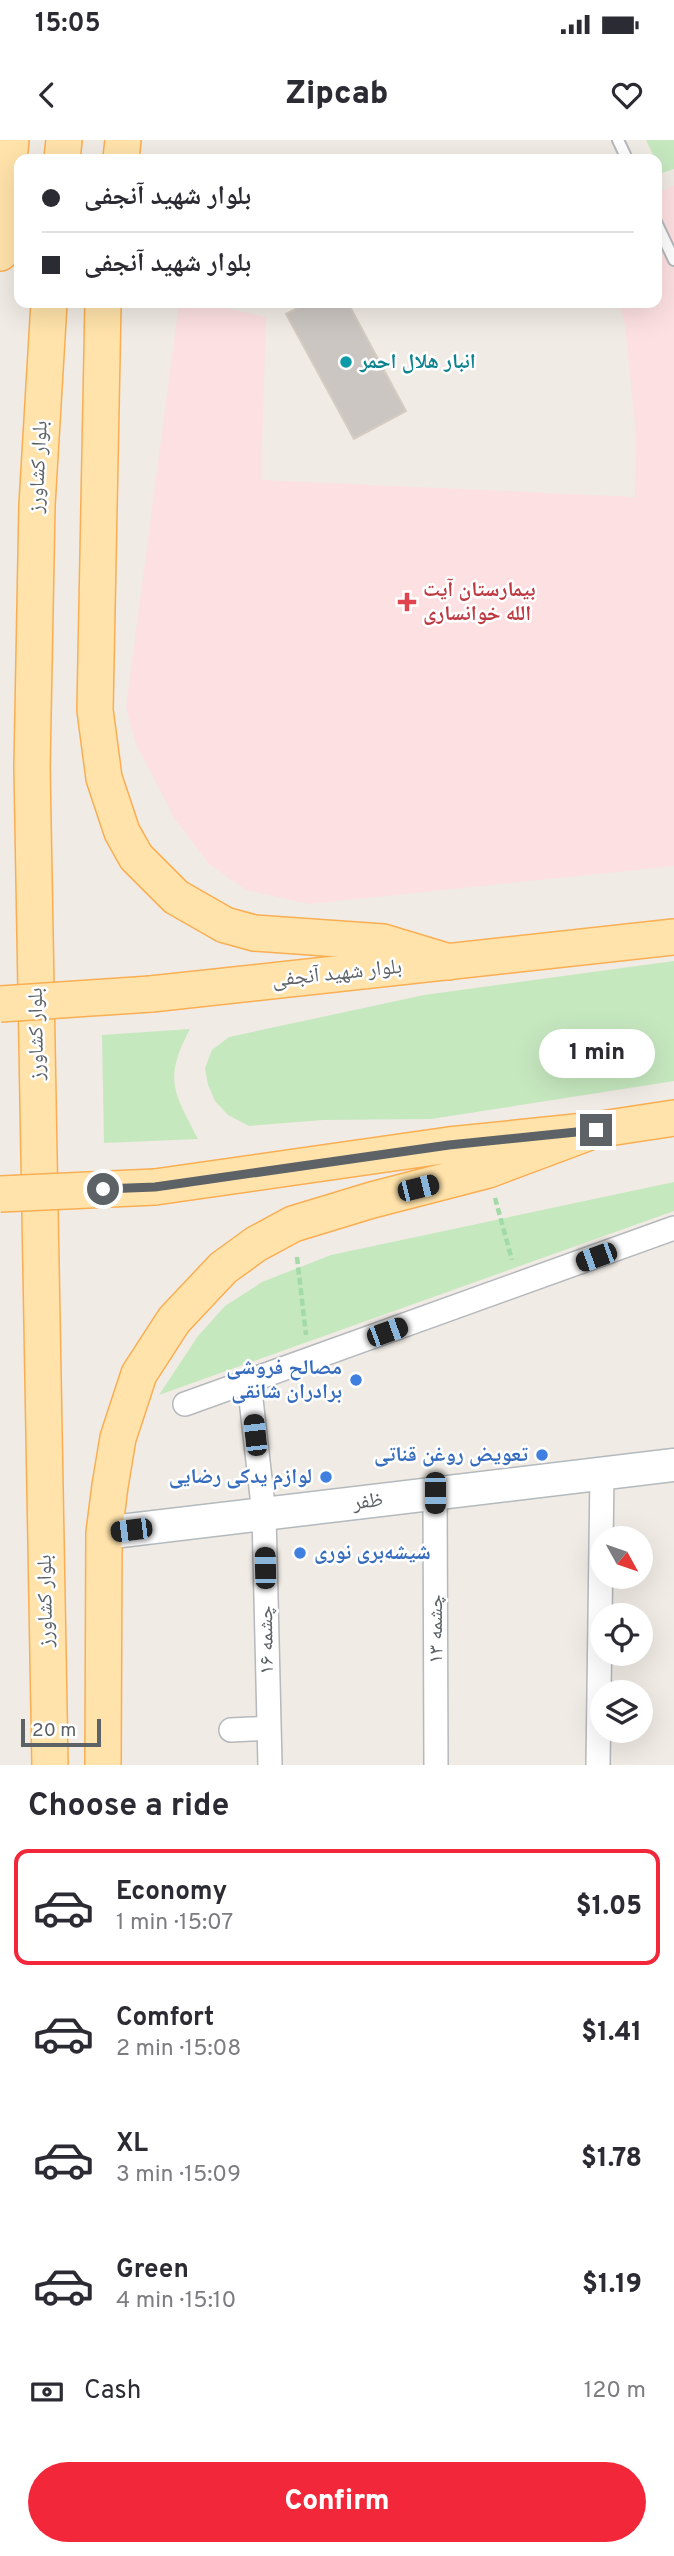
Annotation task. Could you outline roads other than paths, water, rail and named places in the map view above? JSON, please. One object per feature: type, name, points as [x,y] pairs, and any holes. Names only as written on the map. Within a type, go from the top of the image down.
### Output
[{"type":"main road","points":[[0,253],[11,140]]},
{"type":"main road","name":"بلوار کشاورز","points":[[49,308],[37,505],[32,767],[50,1765]]},
{"type":"main road","points":[[103,308],[95,710],[104,778],[122,832],[136,857],[176,897],[225,925],[254,933],[383,942],[449,962]]},
{"type":"main road","name":"بلوار شهید آنجفی","points":[[0,1004],[151,994],[674,937]]},
{"type":"main road","points":[[0,1194],[155,1187],[449,1145],[596,1130],[674,1118]]},
{"type":"main road","points":[[103,1765],[104,1533],[118,1438],[139,1374],[174,1320],[223,1268],[256,1244],[293,1224],[488,1170],[596,1130]]},
{"type":"street","points":[[186,1405],[674,1228]]},
{"type":"street","name":"چشمه ۱۶","points":[[249,1382],[264,1514],[270,1765]]},
{"type":"street","name":"ظفر","points":[[104,1533],[674,1465]]},
{"type":"street","points":[[598,1765],[602,1474]]},
{"type":"street","name":"چشمه ۱۳","points":[[435,1493],[436,1765]]},
{"type":"street","points":[[231,1730],[269,1728]]},
{"type":"lane","points":[[662,235],[674,260]]},
{"type":"place","name":"انبار هلال احمر","points":[[346,362]]},
{"type":"place","name":"بیمارستان آیت الله خوانساری","points":[[407,602]]},
{"type":"place","name":"مصالح فروشی برادران شانقی","points":[[356,1380]]},
{"type":"place","name":"تعویض روغن قناتی","points":[[542,1455]]},
{"type":"place","name":"لوازم یدکی رضایی","points":[[326,1477]]},
{"type":"place","name":"شیشه‌بری نوری","points":[[300,1553]]}]
